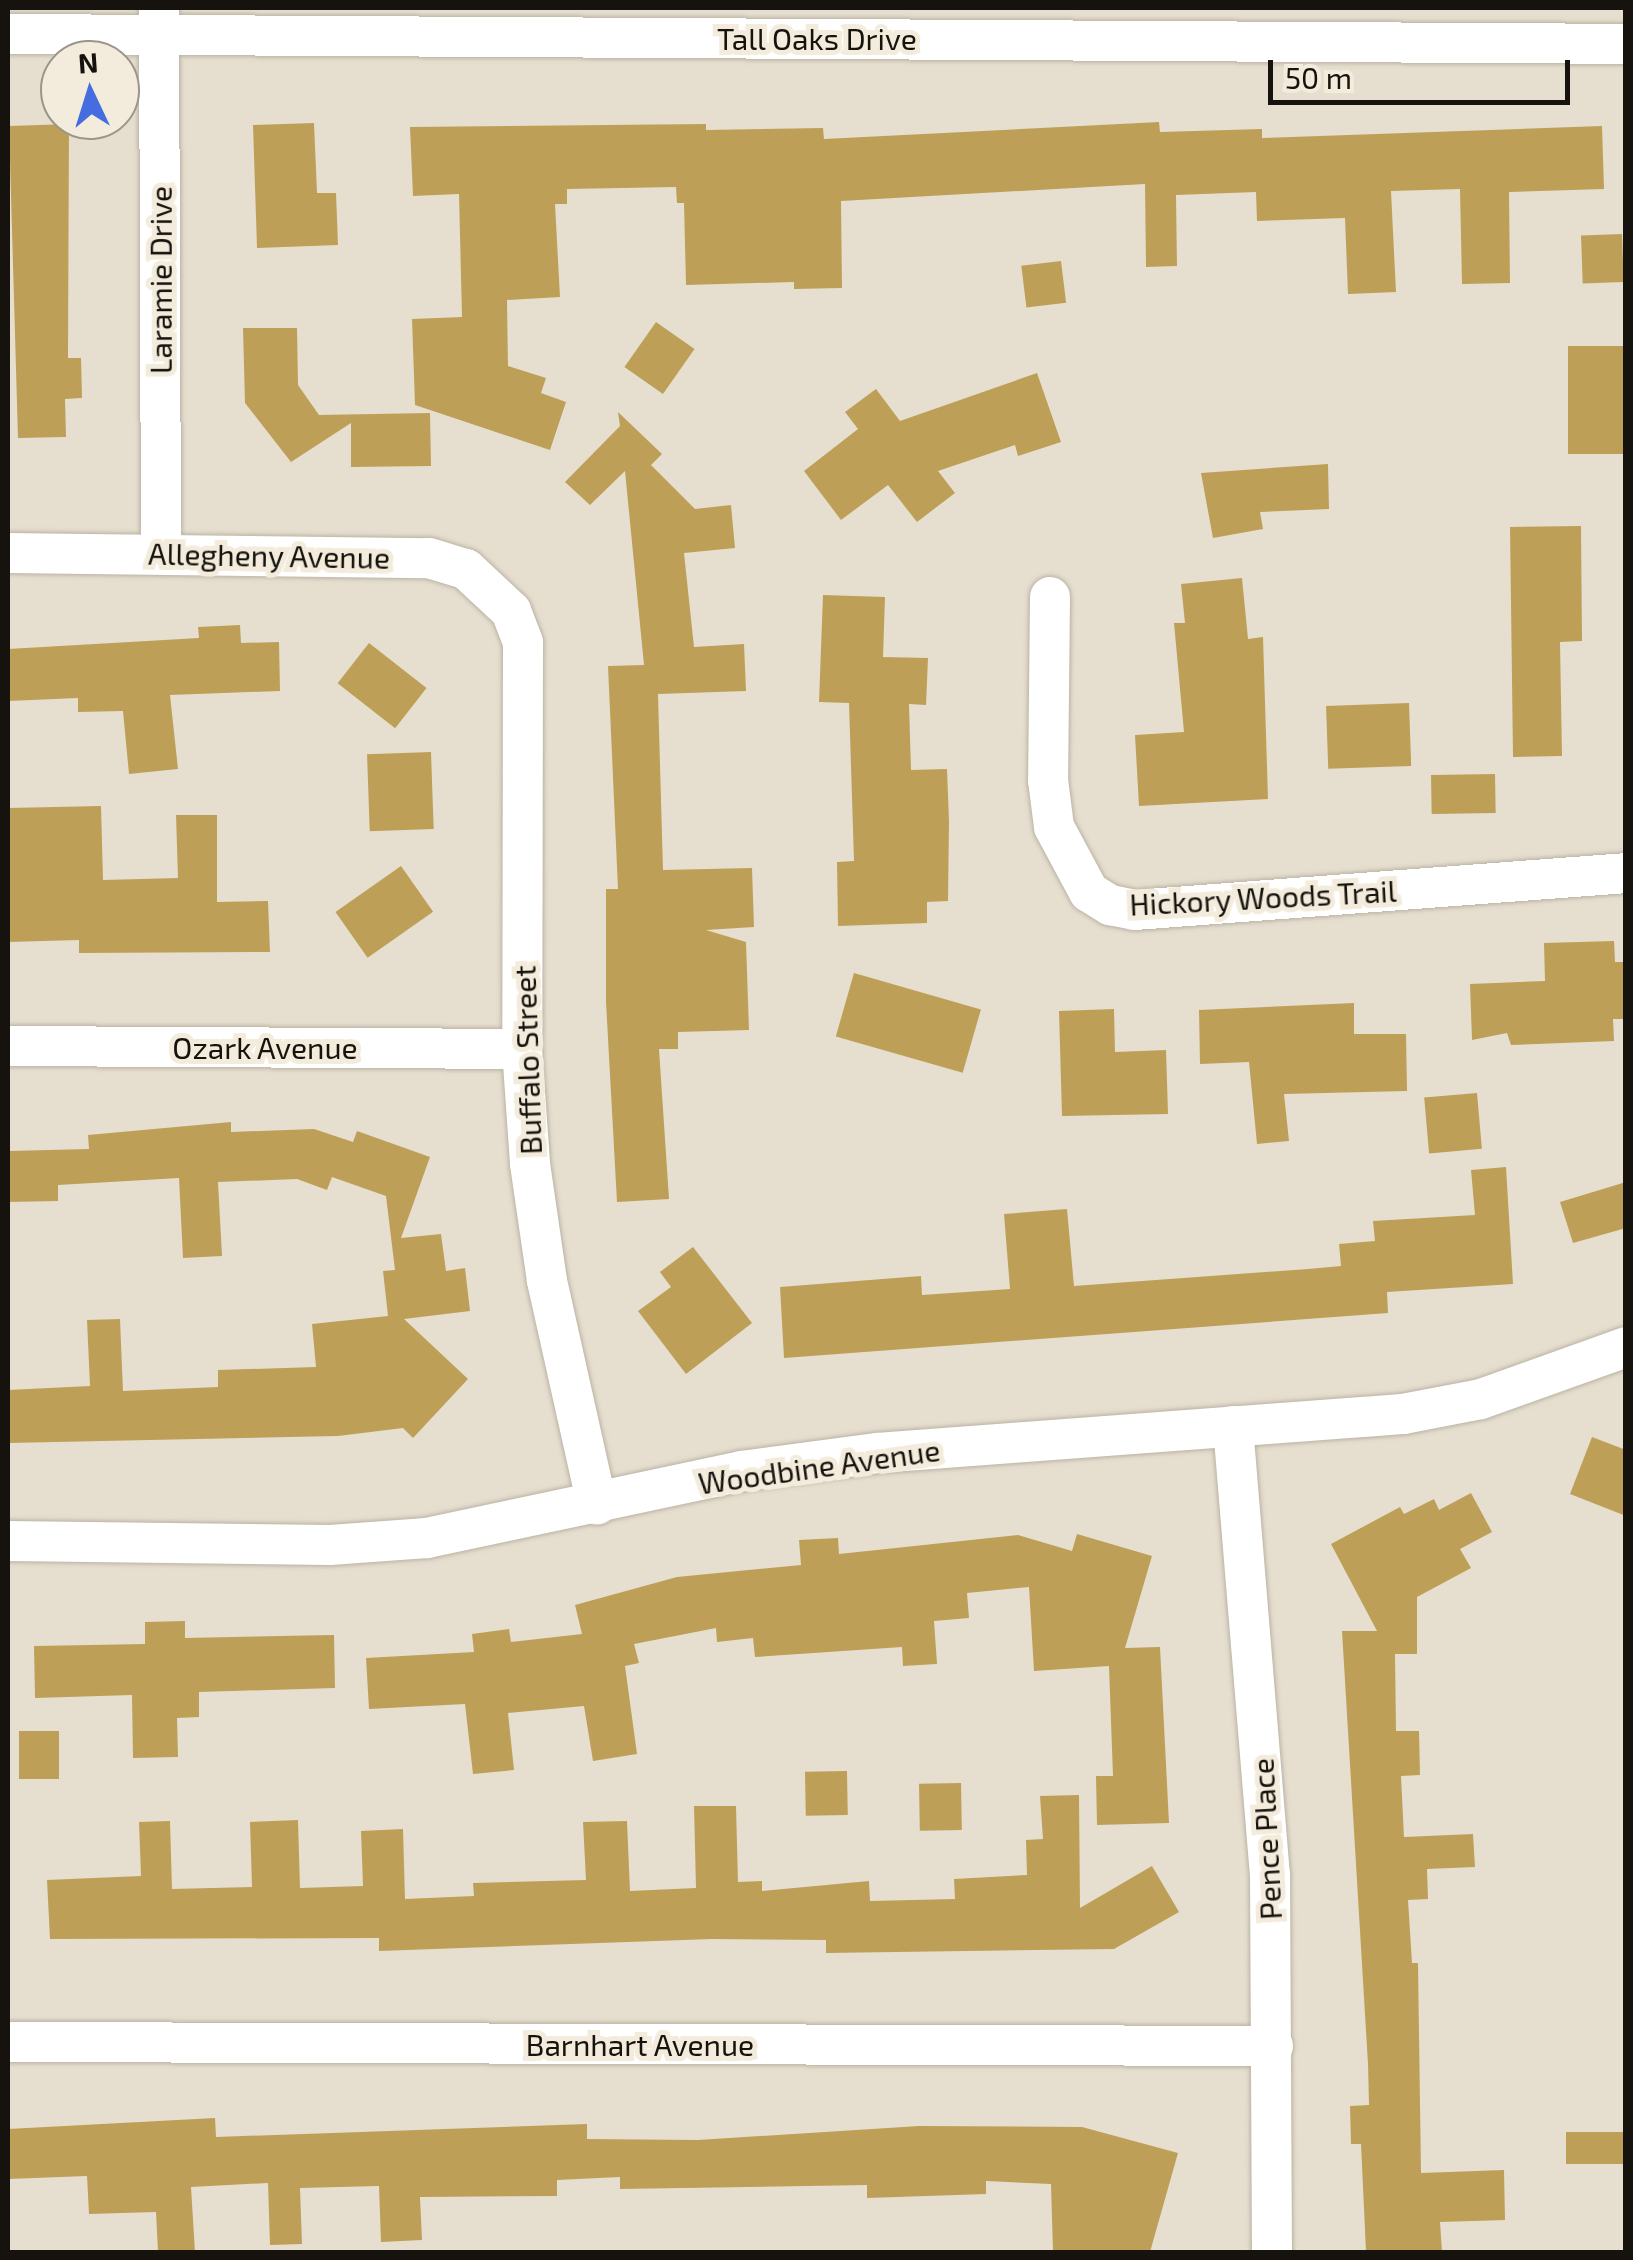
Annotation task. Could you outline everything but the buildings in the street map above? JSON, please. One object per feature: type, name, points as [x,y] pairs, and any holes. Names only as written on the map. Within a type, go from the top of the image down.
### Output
[{"type":"street","name":"Tall Oaks Drive","points":[[8,34],[160,22],[1234,24],[1626,44]]},
{"type":"street","name":"Laramie Drive","points":[[160,22],[161,553]]},
{"type":"street","name":"Allegheny Avenue","points":[[8,553],[429,558],[466,569],[511,611]]},
{"type":"street","name":"Hickory Woods Trail","points":[[1050,597],[1048,780],[1054,827],[1089,892],[1110,905],[1135,910],[1626,872]]},
{"type":"street","name":"Buffalo Street","points":[[511,611],[523,642],[522,1049],[546,1281],[596,1504]]},
{"type":"street","name":"Ozark Avenue","points":[[8,1046],[522,1049]]},
{"type":"street","name":"Woodbine Avenue","points":[[8,1541],[330,1545],[477,1530],[742,1471],[878,1453],[1403,1414],[1482,1399],[1626,1347]]},
{"type":"street","name":"Pence Place","points":[[1233,1426],[1270,1874],[1272,2252]]},
{"type":"street","name":"Barnhart Avenue","points":[[8,2042],[1272,2046]]}]
